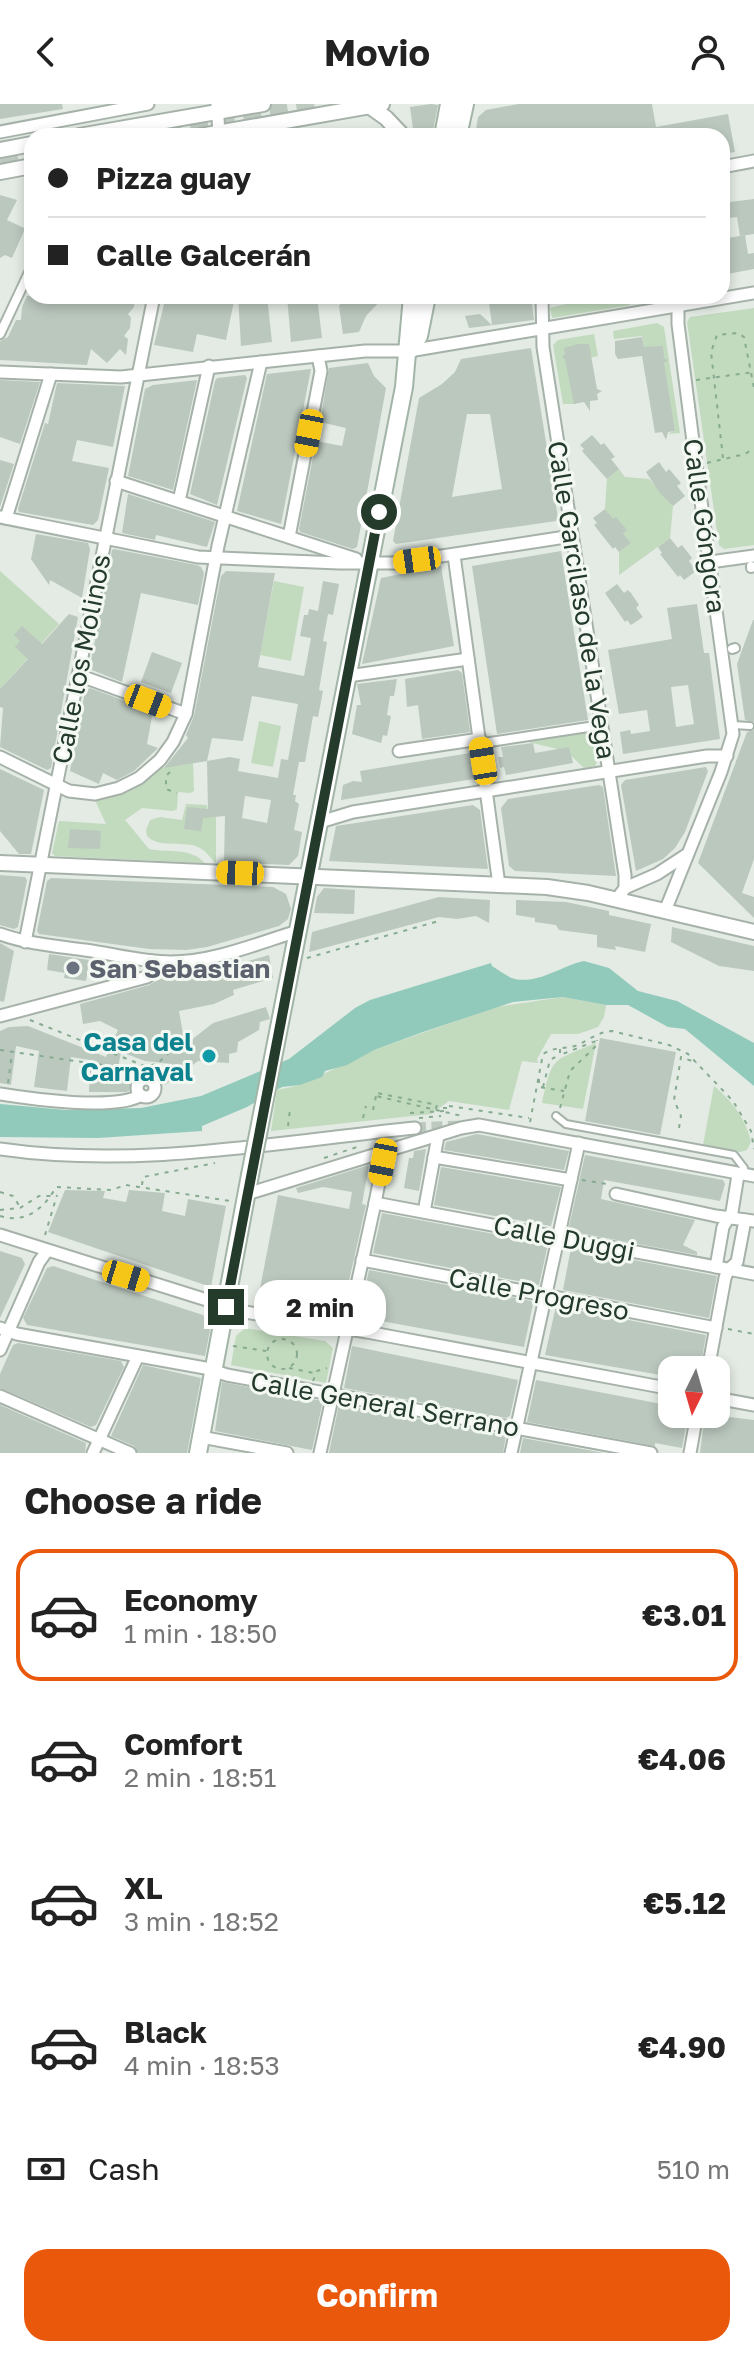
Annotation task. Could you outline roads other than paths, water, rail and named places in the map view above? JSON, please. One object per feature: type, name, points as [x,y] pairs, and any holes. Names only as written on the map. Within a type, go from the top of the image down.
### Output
[{"type":"main road","points":[[444,128],[449,104]]},
{"type":"main road","points":[[456,128],[465,104]]},
{"type":"main road","points":[[409,351],[407,335],[411,304]]},
{"type":"main road","points":[[199,1445],[285,997],[297,961],[298,931],[419,304]]},
{"type":"main road","points":[[409,351],[419,336],[425,304]]},
{"type":"street","points":[[0,132],[93,116],[112,107],[148,104]]},
{"type":"street","points":[[118,128],[216,108],[263,104]]},
{"type":"street","points":[[247,128],[375,105],[395,128]]},
{"type":"street","points":[[216,108],[218,128]]},
{"type":"street","points":[[0,150],[24,146]]},
{"type":"street","points":[[730,166],[754,161]]},
{"type":"street","points":[[0,172],[24,168]]},
{"type":"street","points":[[0,334],[4,316],[24,280]]},
{"type":"street","points":[[730,295],[754,293]]},
{"type":"street","name":"Calle los Molinos","points":[[25,942],[152,304]]},
{"type":"street","name":"Calle Garcilaso de la Vega","points":[[542,304],[542,329],[609,772],[620,894]]},
{"type":"street","points":[[0,372],[121,377],[365,351],[409,351],[542,329],[663,304]]},
{"type":"street","name":"Calle Góngora","points":[[665,911],[686,855],[731,757],[733,725],[677,304]]},
{"type":"street","points":[[289,537],[321,371],[318,356]]},
{"type":"street","points":[[0,757],[69,791],[95,794],[119,788],[139,778],[178,734],[186,714],[216,558],[261,362]]},
{"type":"street","points":[[179,501],[209,366]]},
{"type":"street","points":[[51,374],[3,518],[198,557],[368,564],[454,555],[572,536]]},
{"type":"street","points":[[116,481],[368,564]]},
{"type":"street","points":[[454,555],[468,659],[485,741],[487,791],[499,885]]},
{"type":"street","points":[[710,562],[752,563]]},
{"type":"street","points":[[348,676],[468,659]]},
{"type":"street","points":[[78,675],[186,714]]},
{"type":"street","points":[[399,751],[595,726]]},
{"type":"street","points":[[320,822],[353,812],[707,756],[731,757]]},
{"type":"street","points":[[620,894],[686,855]]},
{"type":"street","points":[[3,860],[40,865],[499,885],[620,894],[665,911],[754,932]]},
{"type":"street","points":[[0,934],[25,942],[148,961],[200,959],[298,931]]},
{"type":"street","points":[[0,1016],[125,981],[148,961]]},
{"type":"street","points":[[3,1091],[76,1102],[129,1100],[141,1095]]},
{"type":"street","points":[[0,1149],[69,1157],[141,1157],[415,1123]]},
{"type":"street","points":[[247,1194],[469,1126],[489,1125],[746,1176],[723,1227],[721,1328],[712,1356]]},
{"type":"street","points":[[424,1212],[438,1136]]},
{"type":"street","points":[[511,1453],[579,1143]]},
{"type":"street","points":[[320,1453],[375,1203],[383,1162],[381,1154]]},
{"type":"street","points":[[434,1157],[571,1180]]},
{"type":"street","points":[[616,1194],[750,1220],[737,1262],[722,1268]]},
{"type":"street","name":"Calle Duggi","points":[[375,1203],[754,1274]]},
{"type":"street","points":[[0,1235],[226,1307],[658,1386]]},
{"type":"street","points":[[0,1350],[4,1330],[47,1251]]},
{"type":"street","name":"Calle Progreso","points":[[362,1260],[721,1328]]},
{"type":"street","name":"Calle General Serrano","points":[[4,1330],[227,1375],[651,1453]]},
{"type":"street","points":[[93,1453],[138,1356]]},
{"type":"street","points":[[0,1396],[130,1453]]},
{"type":"street","points":[[730,1401],[754,1405]]},
{"type":"street","points":[[690,1453],[694,1428]]},
{"type":"street","points":[[199,1445],[287,1453]]},
{"type":"lane","points":[[93,116],[100,104]]},
{"type":"lane","points":[[733,725],[750,726]]},
{"type":"lane","points":[[556,1116],[566,1124],[734,1155],[746,1176]]},
{"type":"tunnel","points":[[183,128],[321,104]]},
{"type":"tunnel","points":[[0,160],[24,156]]},
{"type":"tunnel","points":[[415,1128],[462,1126]]},
{"type":"place","name":"San Sebastian","points":[[73,968]]},
{"type":"place","name":"Casa del Carnaval","points":[[209,1056]]}]
